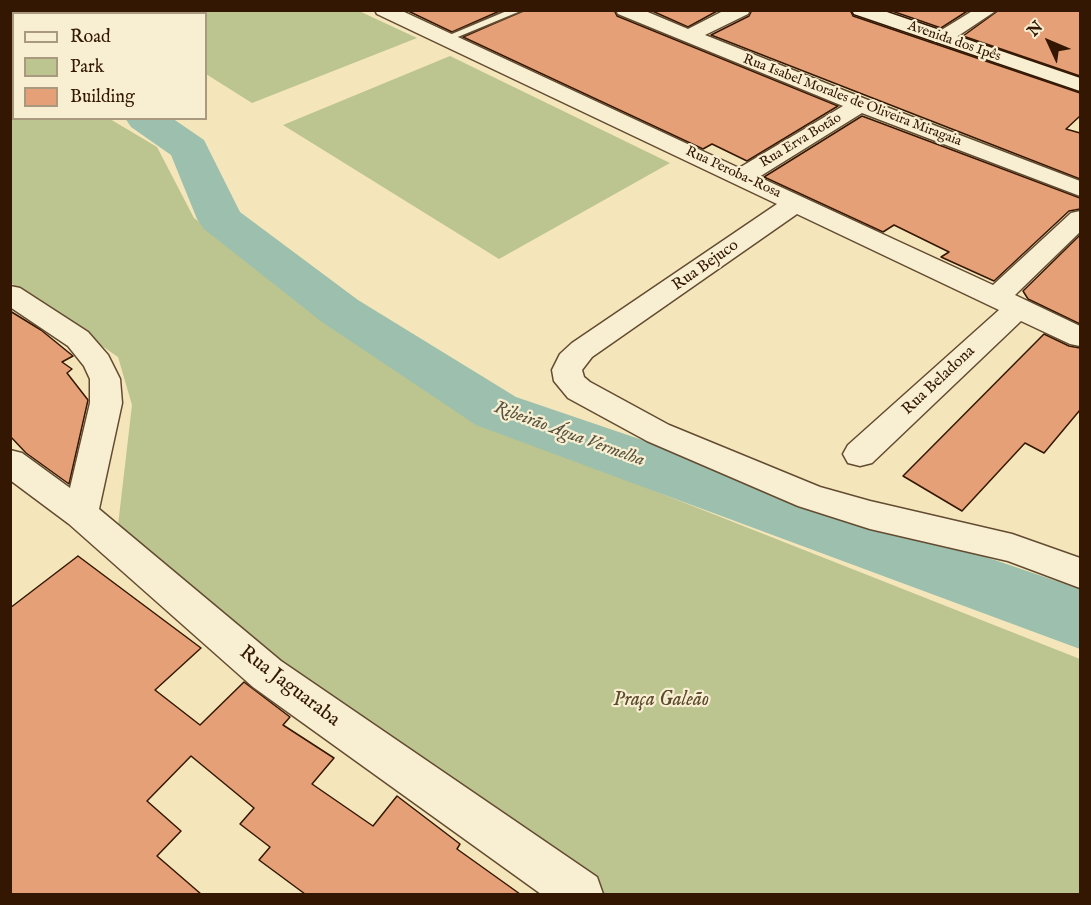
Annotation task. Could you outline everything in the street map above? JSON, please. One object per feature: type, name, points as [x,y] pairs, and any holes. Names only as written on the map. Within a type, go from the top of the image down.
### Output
[{"type":"street","name":"Rua Peroba-Rosa","points":[[384,10],[1080,337]]},
{"type":"street","name":"Rua Isabel Morales de Oliveira Miragaia","points":[[625,10],[860,105],[1080,189]]},
{"type":"street","points":[[689,36],[741,10]]},
{"type":"street","name":"Avenida dos Ipês","points":[[861,10],[1080,85]]},
{"type":"street","points":[[942,38],[988,10]]},
{"type":"street","name":"Rua Erva Botão","points":[[741,177],[860,105]]},
{"type":"street","name":"Rua Bejuco","points":[[796,203],[582,350],[571,361],[567,370],[569,381],[579,390],[658,433],[810,496],[870,515],[1012,548],[1080,573]]},
{"type":"street","name":"Rua Beladona","points":[[860,454],[1007,302],[1080,218]]},
{"type":"street","points":[[10,294],[78,339],[97,362],[105,379],[106,403],[81,514]]},
{"type":"street","name":"Rua Jaguaraba","points":[[10,462],[81,514],[267,674],[580,894]]},
{"type":"lane","points":[[445,39],[519,10]]},
{"type":"green space","points":[[359,11],[417,38],[252,103],[207,75],[207,12],[106,12]]},
{"type":"green space","points":[[450,56],[670,163],[499,259],[283,125]]},
{"type":"green space","name":"Praça Galeão","points":[[12,79],[12,120],[112,120],[157,147],[194,218],[288,289],[470,418],[1080,659],[1080,894],[599,894],[508,827],[115,551],[132,405],[118,357],[11,283],[10,80]]},
{"type":"building","points":[[406,10],[502,10],[452,32]]},
{"type":"building","points":[[525,10],[614,10],[617,16],[838,106],[747,161],[712,144],[703,149],[463,37]]},
{"type":"building","points":[[650,10],[719,10],[688,27]]},
{"type":"building","points":[[752,10],[850,10],[853,16],[1080,93],[1080,116],[1066,129],[1080,133],[1080,179],[711,35],[749,16]]},
{"type":"building","points":[[889,10],[969,10],[941,28]]},
{"type":"building","points":[[999,10],[1080,10],[1080,76],[963,36]]},
{"type":"building","points":[[862,116],[1080,198],[1080,209],[1069,211],[994,281],[941,257],[949,252],[894,225],[883,232],[764,177]]},
{"type":"building","points":[[1080,235],[1080,324],[1028,299],[1023,291]]},
{"type":"building","points":[[10,311],[41,330],[73,356],[62,362],[72,369],[67,373],[88,400],[69,484],[26,453],[10,436]]},
{"type":"building","points":[[1044,334],[1069,346],[1080,348],[1080,410],[1044,453],[1025,443],[962,511],[903,476]]},
{"type":"building","points":[[78,556],[201,648],[155,690],[200,725],[244,682],[290,717],[283,725],[334,758],[312,784],[373,826],[397,796],[460,844],[457,849],[520,894],[305,894],[259,860],[270,847],[240,824],[254,808],[191,756],[147,801],[181,831],[157,856],[201,894],[10,894],[10,608]]},
{"type":"waterway","name":"Ribeirão Água Vermelha","points":[[148,120],[189,149],[220,219],[340,311],[496,411],[1080,619]]}]
